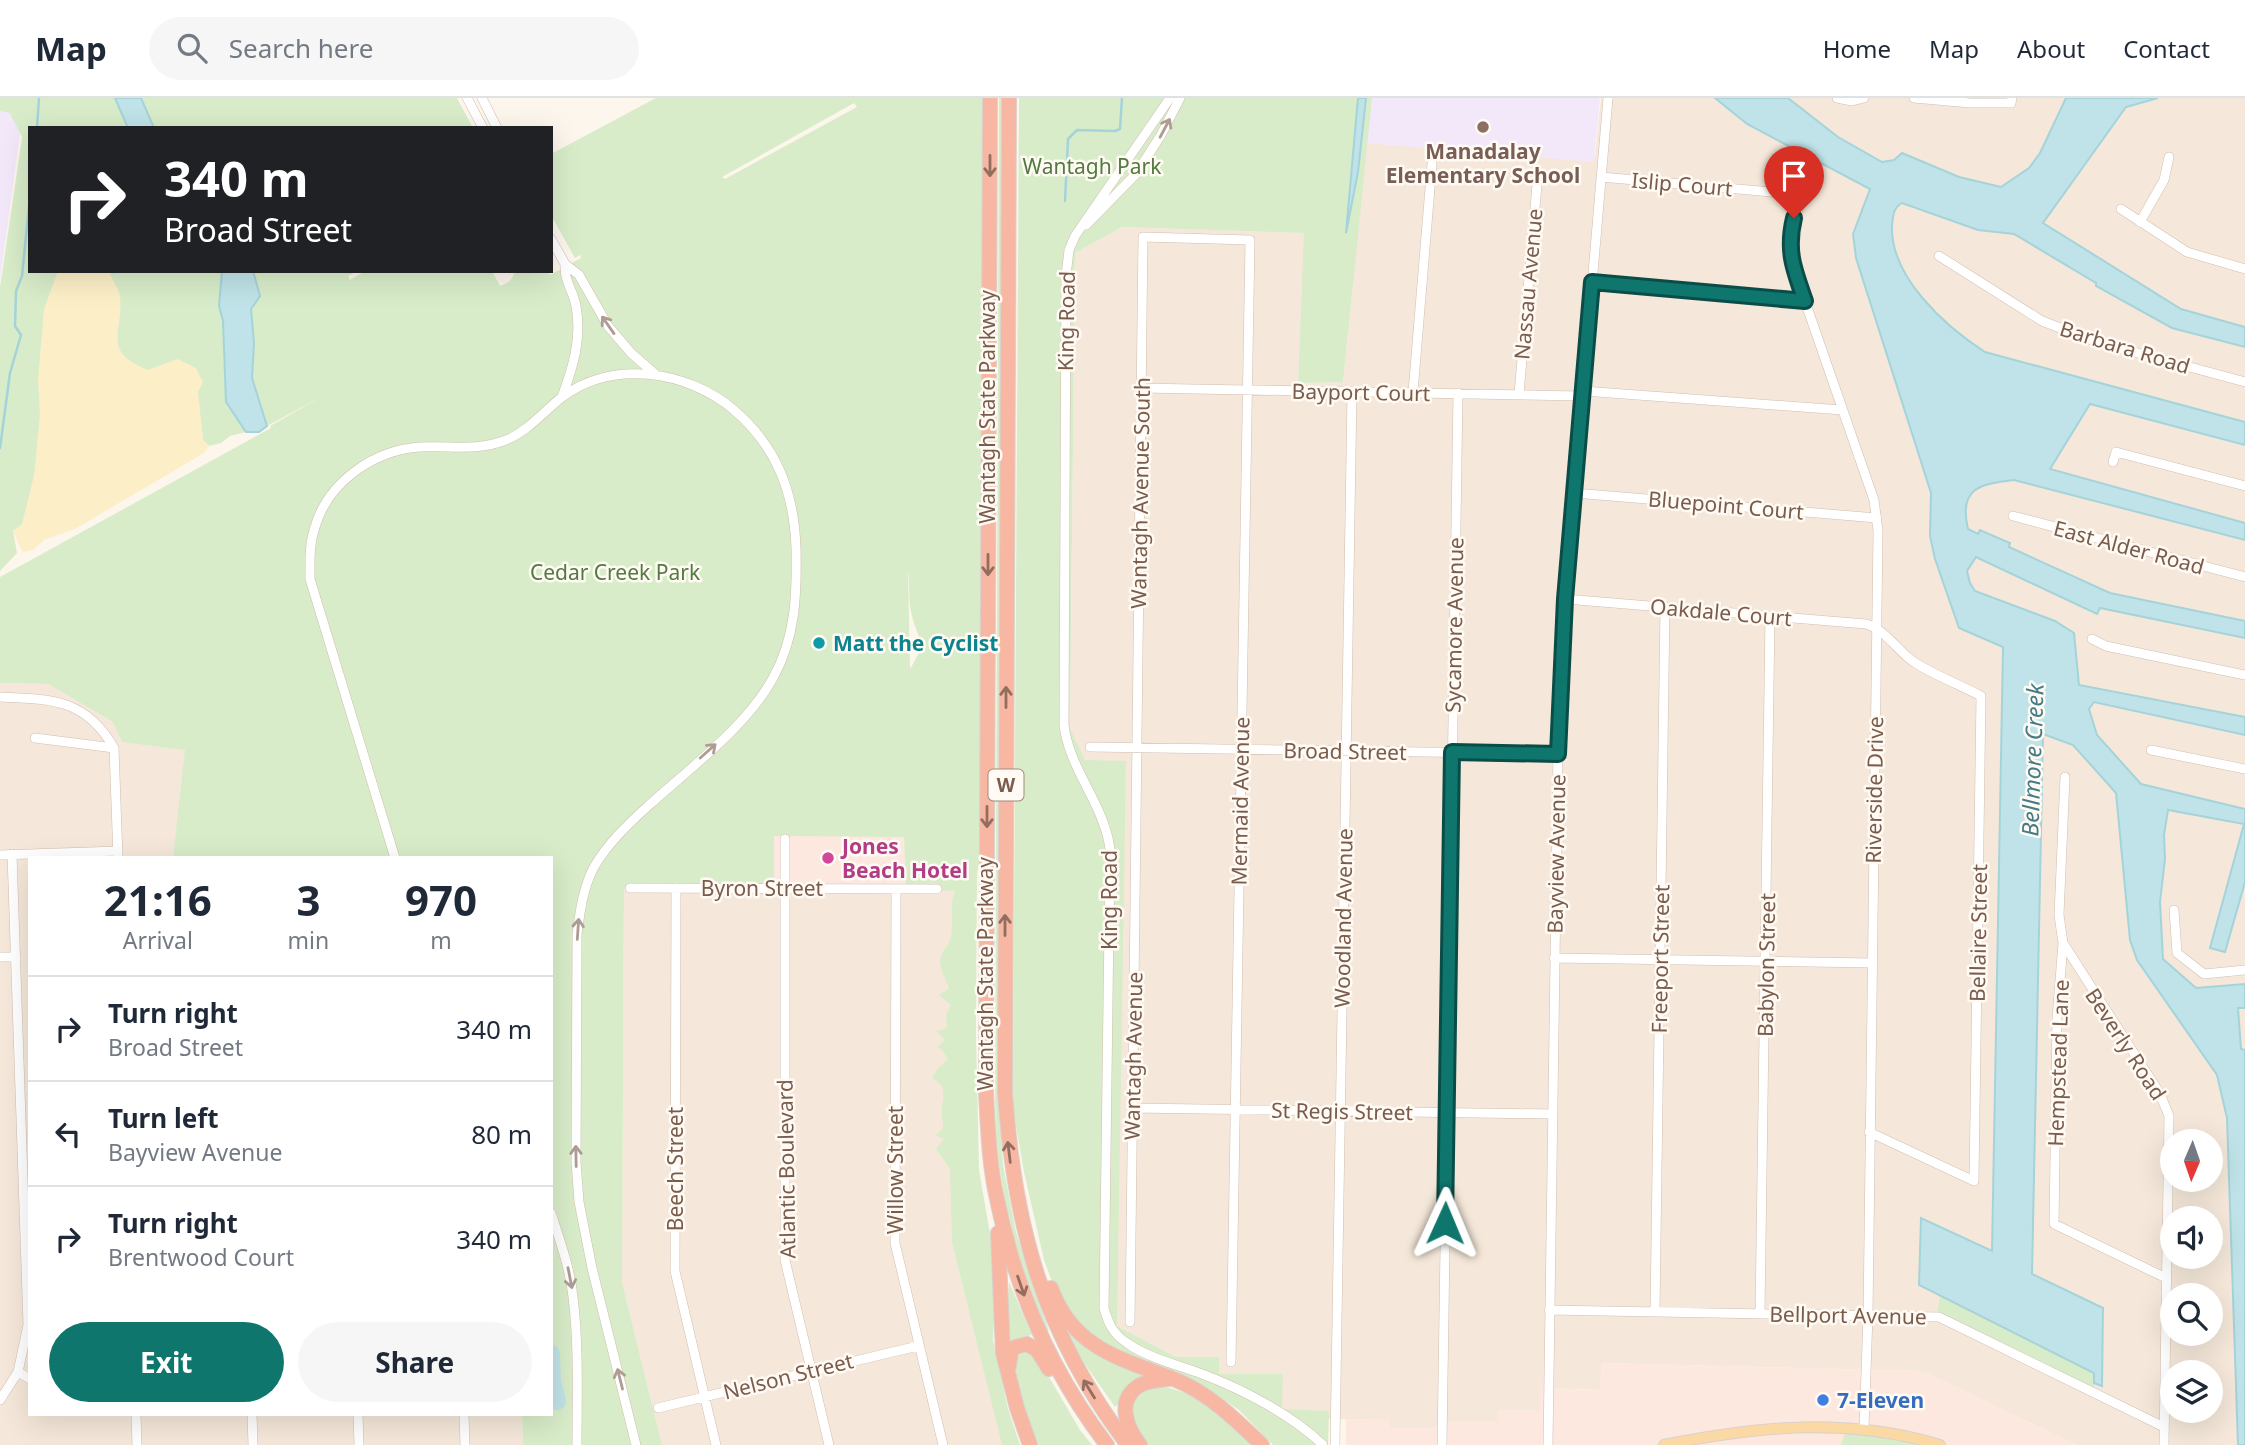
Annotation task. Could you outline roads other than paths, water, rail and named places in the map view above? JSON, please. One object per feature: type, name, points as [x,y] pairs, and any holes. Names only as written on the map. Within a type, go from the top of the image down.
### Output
[{"type":"highway","name":"Wantagh State Parkway","points":[[990,98],[986,1093],[990,1149],[996,1197],[1016,1271],[1043,1342],[1066,1385],[1107,1445]]},
{"type":"highway","name":"Wantagh State Parkway","points":[[1009,98],[1005,1092],[1008,1147],[1015,1192],[1040,1286],[1059,1334],[1108,1419],[1128,1445]]},
{"type":"highway","points":[[1015,1192],[1054,1298],[1071,1324],[1094,1346],[1114,1357],[1198,1392],[1229,1413],[1262,1445]]},
{"type":"highway","points":[[996,1197],[1001,1332],[1008,1378],[1030,1445]]},
{"type":"highway","points":[[1008,1378],[1009,1358],[1015,1346],[1027,1345],[1037,1350],[1054,1378],[1107,1445]]},
{"type":"highway","points":[[1140,1445],[1125,1419],[1131,1394],[1141,1385],[1168,1378]]},
{"type":"main road","points":[[1664,1445],[1706,1441],[1787,1426],[1864,1429],[1903,1435],[1940,1445]]},
{"type":"street","points":[[467,98],[483,126]]},
{"type":"street","points":[[482,98],[496,126]]},
{"type":"street","name":"King Road","points":[[1170,98],[1075,236],[1069,250],[1066,276],[1064,725],[1069,749],[1108,830],[1110,849],[1104,1308],[1107,1322],[1115,1334],[1128,1345],[1219,1380],[1275,1410],[1323,1445]]},
{"type":"street","points":[[1075,236],[1136,174],[1180,98]]},
{"type":"street","name":"Bayview Avenue","points":[[1548,1445],[1558,754],[1565,599],[1608,98]]},
{"type":"street","points":[[1837,98],[1852,101],[1864,98]]},
{"type":"street","points":[[1914,98],[1993,104],[2011,103],[2012,98]]},
{"type":"street","points":[[2140,222],[2164,180],[2169,157]]},
{"type":"street","points":[[1413,392],[1432,164]]},
{"type":"street","name":"Riverside Drive","points":[[1817,171],[1794,218],[1790,244],[1792,266],[1874,500],[1877,518],[1868,1315],[1864,1429]]},
{"type":"street","name":"Nassau Avenue","points":[[1519,394],[1538,173]]},
{"type":"street","name":"Islip Court","points":[[1601,177],[1805,195]]},
{"type":"street","points":[[2121,209],[2187,252],[2245,269]]},
{"type":"street","name":"Mermaid Avenue","points":[[1143,237],[1250,240],[1231,1362]]},
{"type":"street","name":"Wantagh Avenue South","points":[[1137,748],[1143,237]]},
{"type":"street","points":[[553,243],[565,264],[579,275],[590,298],[619,340],[655,374]]},
{"type":"street","name":"Barbara Road","points":[[1939,256],[2042,320],[2110,346],[2245,382]]},
{"type":"street","points":[[562,397],[576,355],[579,327],[576,304],[564,276],[565,264]]},
{"type":"street","points":[[1592,282],[1805,301]]},
{"type":"street","points":[[395,856],[314,594],[310,560],[315,525],[321,510],[349,475],[373,460],[406,449],[459,449],[492,445],[522,432],[562,397],[604,378],[637,373],[655,374],[691,384],[730,407],[745,419],[769,450],[785,482],[794,512],[796,605],[793,625],[782,660],[747,716],[619,834],[594,868],[583,897],[577,934],[576,1097],[579,1202],[589,1256],[636,1445]]},
{"type":"street","name":"Bayport Court","points":[[1141,388],[1582,394],[1842,410]]},
{"type":"street","name":"Woodland Avenue","points":[[1335,1445],[1352,391]]},
{"type":"street","name":"Sycamore Avenue","points":[[1442,1445],[1458,393]]},
{"type":"street","points":[[2113,462],[2116,452],[2245,486]]},
{"type":"street","name":"Bluepoint Court","points":[[1574,493],[1877,518]]},
{"type":"street","name":"East Alder Road","points":[[2013,516],[2245,578]]},
{"type":"street","name":"Oakdale Court","points":[[1565,599],[1877,627]]},
{"type":"street","name":"Freeport Street","points":[[1656,1311],[1665,607]]},
{"type":"street","name":"Babylon Street","points":[[1760,1313],[1770,616]]},
{"type":"street","name":"Bellaire Street","points":[[1869,1132],[1974,1181],[1982,701],[1981,696],[1916,664],[1898,651],[1877,627]]},
{"type":"street","points":[[2092,639],[2106,646],[2245,675]]},
{"type":"street","points":[[0,696],[38,698],[71,707],[97,722],[114,748],[118,854],[0,855]]},
{"type":"street","points":[[35,738],[114,748]]},
{"type":"street","name":"Broad Street","points":[[1090,747],[1558,754]]},
{"type":"street","name":"Wantagh Avenue","points":[[1130,1322],[1137,748]]},
{"type":"street","points":[[2151,750],[2245,769]]},
{"type":"street","name":"Hempstead Lane","points":[[2065,777],[2059,915],[2063,943],[2057,1018],[2054,1224],[2166,1278]]},
{"type":"street","name":"Atlantic Boulevard","points":[[785,839],[785,1260],[830,1445]]},
{"type":"street","points":[[0,1400],[18,1372],[28,1325],[12,854]]},
{"type":"street","name":"Byron Street","points":[[630,888],[937,889]]},
{"type":"street","name":"Beech Street","points":[[676,888],[675,1271],[716,1445]]},
{"type":"street","name":"Willow Street","points":[[896,889],[895,1242],[943,1445]]},
{"type":"street","points":[[2174,910],[2176,953],[2204,974],[2245,970]]},
{"type":"street","name":"Beverly Road","points":[[2063,943],[2166,1104],[2170,1128],[2164,1445]]},
{"type":"street","points":[[0,957],[16,957]]},
{"type":"street","points":[[1555,958],[1872,963]]},
{"type":"street","name":"St Regis Street","points":[[1132,1108],[1552,1114]]},
{"type":"street","points":[[553,1219],[565,1256],[573,1297],[577,1445]]},
{"type":"street","name":"Bellport Avenue","points":[[1549,1310],[1939,1317],[2164,1427]]},
{"type":"street","name":"Nelson Street","points":[[658,1408],[918,1346]]},
{"type":"street","points":[[18,1372],[28,1378]]},
{"type":"street","points":[[136,1416],[137,1445]]},
{"type":"street","points":[[252,1416],[253,1445]]},
{"type":"street","points":[[358,1416],[359,1445]]},
{"type":"street","points":[[464,1416],[465,1445]]},
{"type":"water","points":[[115,98],[141,98],[153,126],[127,126]]},
{"type":"water","points":[[1358,98],[1366,98],[1358,172],[1346,233]]},
{"type":"water","name":"Bellmore Creek","points":[[1715,98],[1788,98],[1838,137],[1882,162],[1894,160],[1902,153],[1959,177],[2001,187],[2029,168],[2040,153],[2066,98],[2158,98],[2126,107],[2043,223],[2181,309],[2245,327],[2245,347],[2172,328],[2096,286],[2096,283],[2014,234],[1978,230],[1902,203],[1895,210],[1892,226],[1900,264],[1910,282],[1938,315],[1985,352],[2245,422],[2245,445],[2090,404],[2050,469],[2245,523],[2245,540],[2014,480],[1991,483],[1975,490],[1966,504],[1966,515],[1968,529],[1978,534],[1980,530],[2010,543],[2009,547],[2110,593],[2245,621],[2245,638],[2100,608],[2097,614],[1976,557],[1967,571],[1975,591],[2055,621],[2074,633],[2079,685],[2245,717],[2245,735],[2094,702],[2089,709],[2097,735],[2141,784],[2245,809],[2245,882],[2225,952],[2210,948],[2244,824],[2168,810],[2160,902],[2163,959],[2196,988],[2245,984],[2245,1008],[2238,1008],[2241,1049],[2245,1050],[2245,1445],[2238,1445],[2227,1118],[2217,1075],[2137,960],[2130,940],[2116,793],[2073,745],[2043,734],[2032,1274],[2103,1308],[2102,1386],[2094,1383],[2094,1373],[1919,1285],[1921,1218],[1992,1251],[2003,647],[1959,628],[1935,559],[1930,536],[1931,493],[1856,258],[1853,234],[1870,189],[1747,124]]},
{"type":"water","points":[[222,273],[254,273],[260,296],[251,309],[254,343],[252,378],[267,426],[259,432],[246,432],[226,402],[223,321],[219,306]]},
{"type":"waterway","points":[[37,126],[39,98]]},
{"type":"waterway","points":[[1065,201],[1068,139],[1077,130],[1120,129],[1122,98]]},
{"type":"waterway","points":[[0,448],[10,373],[21,335],[15,326],[16,291],[22,276],[28,217]]},
{"type":"waterway","points":[[553,1385],[557,1401]]},
{"type":"place","name":"Manadalay Elementary School","points":[[1483,127]]},
{"type":"place","name":"Matt the Cyclist","points":[[819,643]]},
{"type":"place","name":"Jones Beach Hotel","points":[[828,858]]},
{"type":"place","name":"7-Eleven","points":[[1823,1400]]},
{"type":"park label","name":"Wantagh Park","points":[[1092,166]]},
{"type":"park label","name":"Cedar Creek Park","points":[[615,572]]}]
